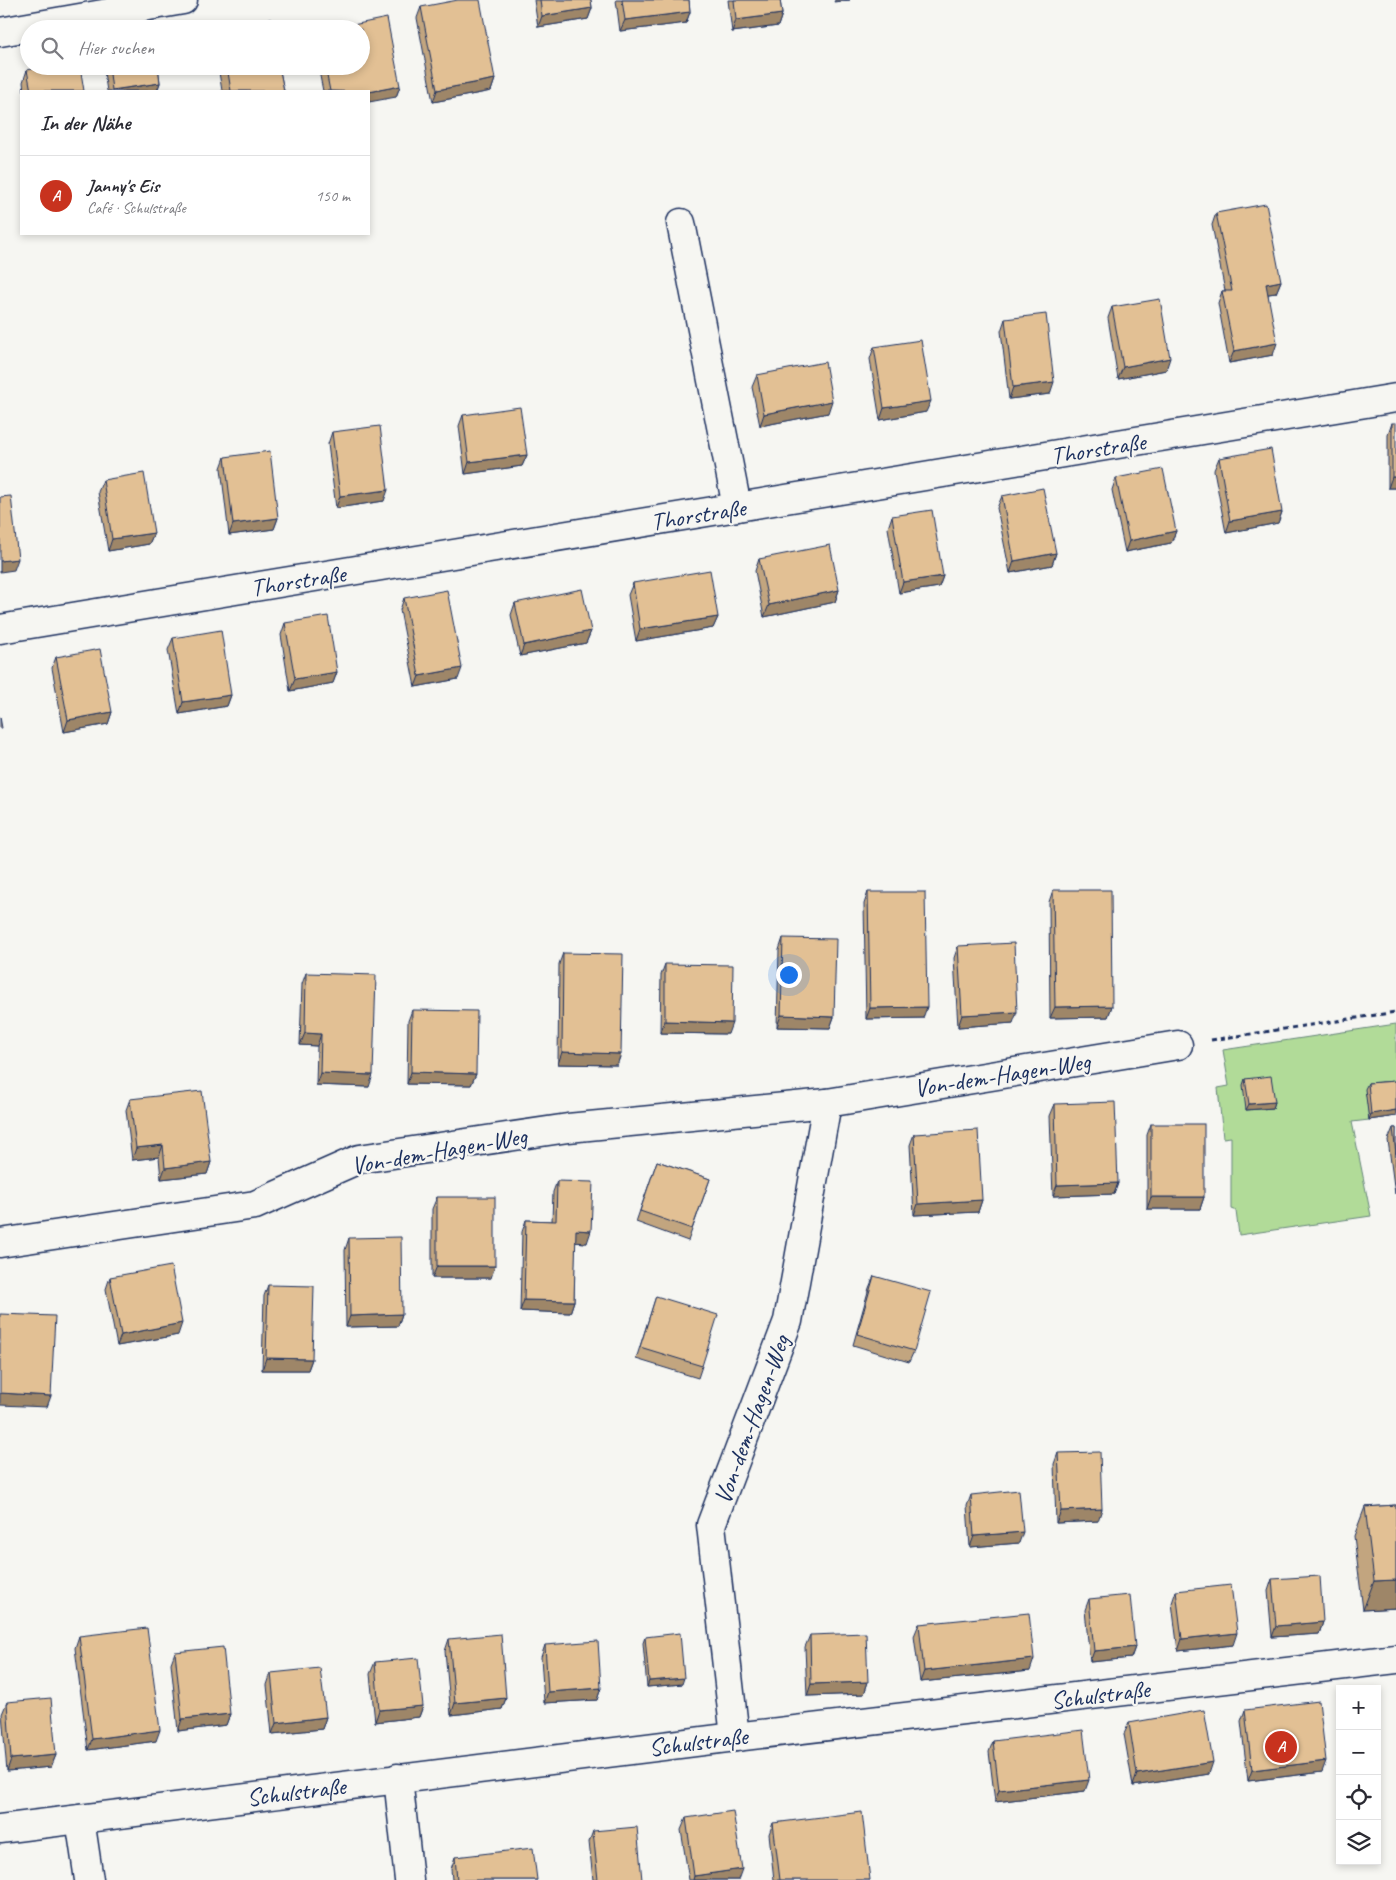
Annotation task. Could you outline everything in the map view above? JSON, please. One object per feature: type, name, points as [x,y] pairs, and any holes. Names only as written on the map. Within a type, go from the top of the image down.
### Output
[{"type":"street","points":[[69,20],[183,0]]},
{"type":"street","points":[[0,32],[20,29]]},
{"type":"street","points":[[681,224],[738,507]]},
{"type":"street","name":"Thorstraße","points":[[0,629],[1396,398]]},
{"type":"street","name":"Von-dem-Hagen-Weg","points":[[0,1244],[254,1205],[359,1159],[568,1128],[827,1103],[1178,1045]]},
{"type":"street","name":"Von-dem-Hagen-Weg","points":[[736,1737],[711,1525],[788,1321],[827,1103]]},
{"type":"street","name":"Schulstraße","points":[[0,1830],[398,1778],[1396,1659]]},
{"type":"street","points":[[398,1778],[409,1880]]},
{"type":"street","points":[[80,1819],[89,1880]]},
{"type":"path","points":[[1178,1045],[1396,1012]]},
{"type":"green space","points":[[1396,1024],[1396,1087],[1366,1089],[1369,1120],[1352,1122],[1371,1216],[1239,1235],[1236,1211],[1231,1209],[1231,1137],[1223,1138],[1218,1088],[1229,1086],[1223,1050]]},
{"type":"building","points":[[458,0],[480,0],[495,79],[437,90],[421,7]]},
{"type":"building","points":[[540,0],[591,0],[592,8],[542,16]]},
{"type":"building","points":[[622,0],[689,0],[690,12],[625,20]]},
{"type":"building","points":[[734,0],[780,0],[782,14],[736,20]]},
{"type":"building","points":[[387,18],[400,86],[370,92],[370,90],[330,90],[327,75],[370,75],[370,21]]},
{"type":"building","points":[[28,75],[81,75],[84,90],[31,90]]},
{"type":"building","points":[[110,75],[159,75],[160,83],[112,90]]},
{"type":"building","points":[[228,75],[281,75],[284,90],[231,90]]},
{"type":"building","points":[[1266,204],[1281,281],[1266,284],[1277,343],[1234,351],[1222,291],[1232,291],[1216,213]]},
{"type":"building","points":[[1160,299],[1170,358],[1123,367],[1112,307]]},
{"type":"building","points":[[1046,314],[1054,382],[1013,387],[1005,319]]},
{"type":"building","points":[[921,340],[931,401],[884,408],[874,347]]},
{"type":"building","points":[[825,362],[832,401],[764,414],[757,375]]},
{"type":"building","points":[[520,407],[527,455],[469,462],[463,415]]},
{"type":"building","points":[[1392,423],[1396,423],[1396,477],[1392,477]]},
{"type":"building","points":[[380,426],[388,490],[340,496],[332,432]]},
{"type":"building","points":[[1271,449],[1282,512],[1230,521],[1219,458]]},
{"type":"building","points":[[270,451],[278,518],[233,524],[225,457]]},
{"type":"building","points":[[1163,469],[1176,531],[1129,541],[1116,478]]},
{"type":"building","points":[[144,473],[154,533],[112,539],[103,480]]},
{"type":"building","points":[[1043,488],[1056,553],[1014,561],[1002,496]]},
{"type":"building","points":[[11,496],[18,559],[0,561],[0,497]]},
{"type":"building","points":[[932,510],[943,576],[903,582],[892,516]]},
{"type":"building","points":[[830,545],[839,590],[769,605],[759,559]]},
{"type":"building","points":[[710,570],[718,617],[640,629],[633,583]]},
{"type":"building","points":[[582,589],[591,631],[524,645],[515,603]]},
{"type":"building","points":[[447,590],[462,668],[419,676],[404,598]]},
{"type":"building","points":[[328,616],[337,672],[295,679],[285,623]]},
{"type":"building","points":[[221,630],[231,695],[183,702],[173,638]]},
{"type":"building","points":[[100,649],[112,712],[68,720],[56,657]]},
{"type":"building","points":[[1053,890],[1111,890],[1112,1006],[1055,1007]]},
{"type":"building","points":[[868,892],[925,892],[927,1007],[870,1008]]},
{"type":"building","points":[[783,938],[836,939],[834,1017],[781,1015]]},
{"type":"building","points":[[1014,943],[1017,1012],[962,1015],[958,946]]},
{"type":"building","points":[[563,953],[623,954],[621,1054],[562,1052]]},
{"type":"building","points":[[665,964],[733,965],[732,1023],[665,1021]]},
{"type":"building","points":[[306,973],[376,975],[373,1075],[320,1073],[321,1034],[305,1033]]},
{"type":"building","points":[[412,1010],[477,1011],[476,1074],[411,1072]]},
{"type":"building","points":[[1271,1076],[1275,1102],[1249,1104],[1245,1079]]},
{"type":"building","points":[[1396,1081],[1396,1110],[1371,1114],[1368,1083]]},
{"type":"building","points":[[202,1091],[211,1162],[165,1168],[163,1145],[136,1148],[130,1099]]},
{"type":"building","points":[[1115,1102],[1118,1183],[1057,1185],[1055,1104]]},
{"type":"building","points":[[1151,1124],[1204,1124],[1204,1197],[1151,1197]]},
{"type":"building","points":[[1393,1128],[1396,1128],[1396,1154]]},
{"type":"building","points":[[978,1130],[982,1200],[918,1204],[914,1134]]},
{"type":"building","points":[[657,1161],[710,1179],[692,1229],[640,1211]]},
{"type":"building","points":[[557,1181],[593,1182],[591,1231],[576,1230],[574,1301],[524,1300],[526,1220],[556,1221]]},
{"type":"building","points":[[437,1197],[495,1197],[495,1266],[437,1266]]},
{"type":"building","points":[[401,1237],[402,1314],[350,1316],[349,1238]]},
{"type":"building","points":[[171,1266],[182,1323],[121,1335],[110,1277]]},
{"type":"building","points":[[874,1276],[931,1292],[914,1351],[857,1334]]},
{"type":"building","points":[[268,1285],[314,1286],[312,1359],[266,1358]]},
{"type":"building","points":[[656,1296],[718,1315],[702,1366],[640,1347]]},
{"type":"building","points":[[0,1314],[55,1316],[51,1396],[0,1393]]},
{"type":"building","points":[[1100,1452],[1102,1509],[1061,1511],[1058,1453]]},
{"type":"building","points":[[1019,1490],[1023,1532],[974,1536],[971,1495]]},
{"type":"building","points":[[1396,1505],[1396,1580],[1374,1581],[1365,1507]]},
{"type":"building","points":[[1320,1576],[1323,1622],[1276,1626],[1272,1579]]},
{"type":"building","points":[[1231,1585],[1237,1633],[1182,1639],[1176,1591]]},
{"type":"building","points":[[1130,1595],[1135,1647],[1094,1651],[1089,1599]]},
{"type":"building","points":[[1029,1613],[1034,1659],[924,1671],[919,1624]]},
{"type":"building","points":[[147,1628],[160,1730],[92,1739],[79,1636]]},
{"type":"building","points":[[680,1633],[684,1678],[649,1681],[645,1637]]},
{"type":"building","points":[[866,1633],[868,1682],[811,1684],[810,1635]]},
{"type":"building","points":[[501,1634],[506,1698],[455,1703],[449,1639]]},
{"type":"building","points":[[598,1641],[601,1688],[548,1692],[545,1645]]},
{"type":"building","points":[[223,1647],[230,1714],[182,1719],[175,1652]]},
{"type":"building","points":[[418,1658],[423,1706],[379,1710],[375,1662]]},
{"type":"building","points":[[320,1668],[326,1717],[276,1723],[271,1673]]},
{"type":"building","points":[[51,1698],[56,1755],[11,1759],[7,1702]]},
{"type":"building","points":[[1319,1701],[1326,1761],[1252,1770],[1245,1710]]},
{"type":"building","points":[[1204,1710],[1213,1762],[1137,1774],[1129,1723]]},
{"type":"building","points":[[1083,1730],[1089,1780],[999,1790],[993,1741]]},
{"type":"building","points":[[733,1811],[742,1869],[694,1876],[686,1818]]},
{"type":"building","points":[[862,1812],[870,1880],[780,1880],[773,1823]]},
{"type":"building","points":[[637,1827],[642,1880],[598,1880],[593,1831]]},
{"type":"building","points":[[533,1848],[537,1880],[457,1880],[455,1857]]},
{"type":"place","name":"Janny's Eis","points":[[1281,1747]]}]
